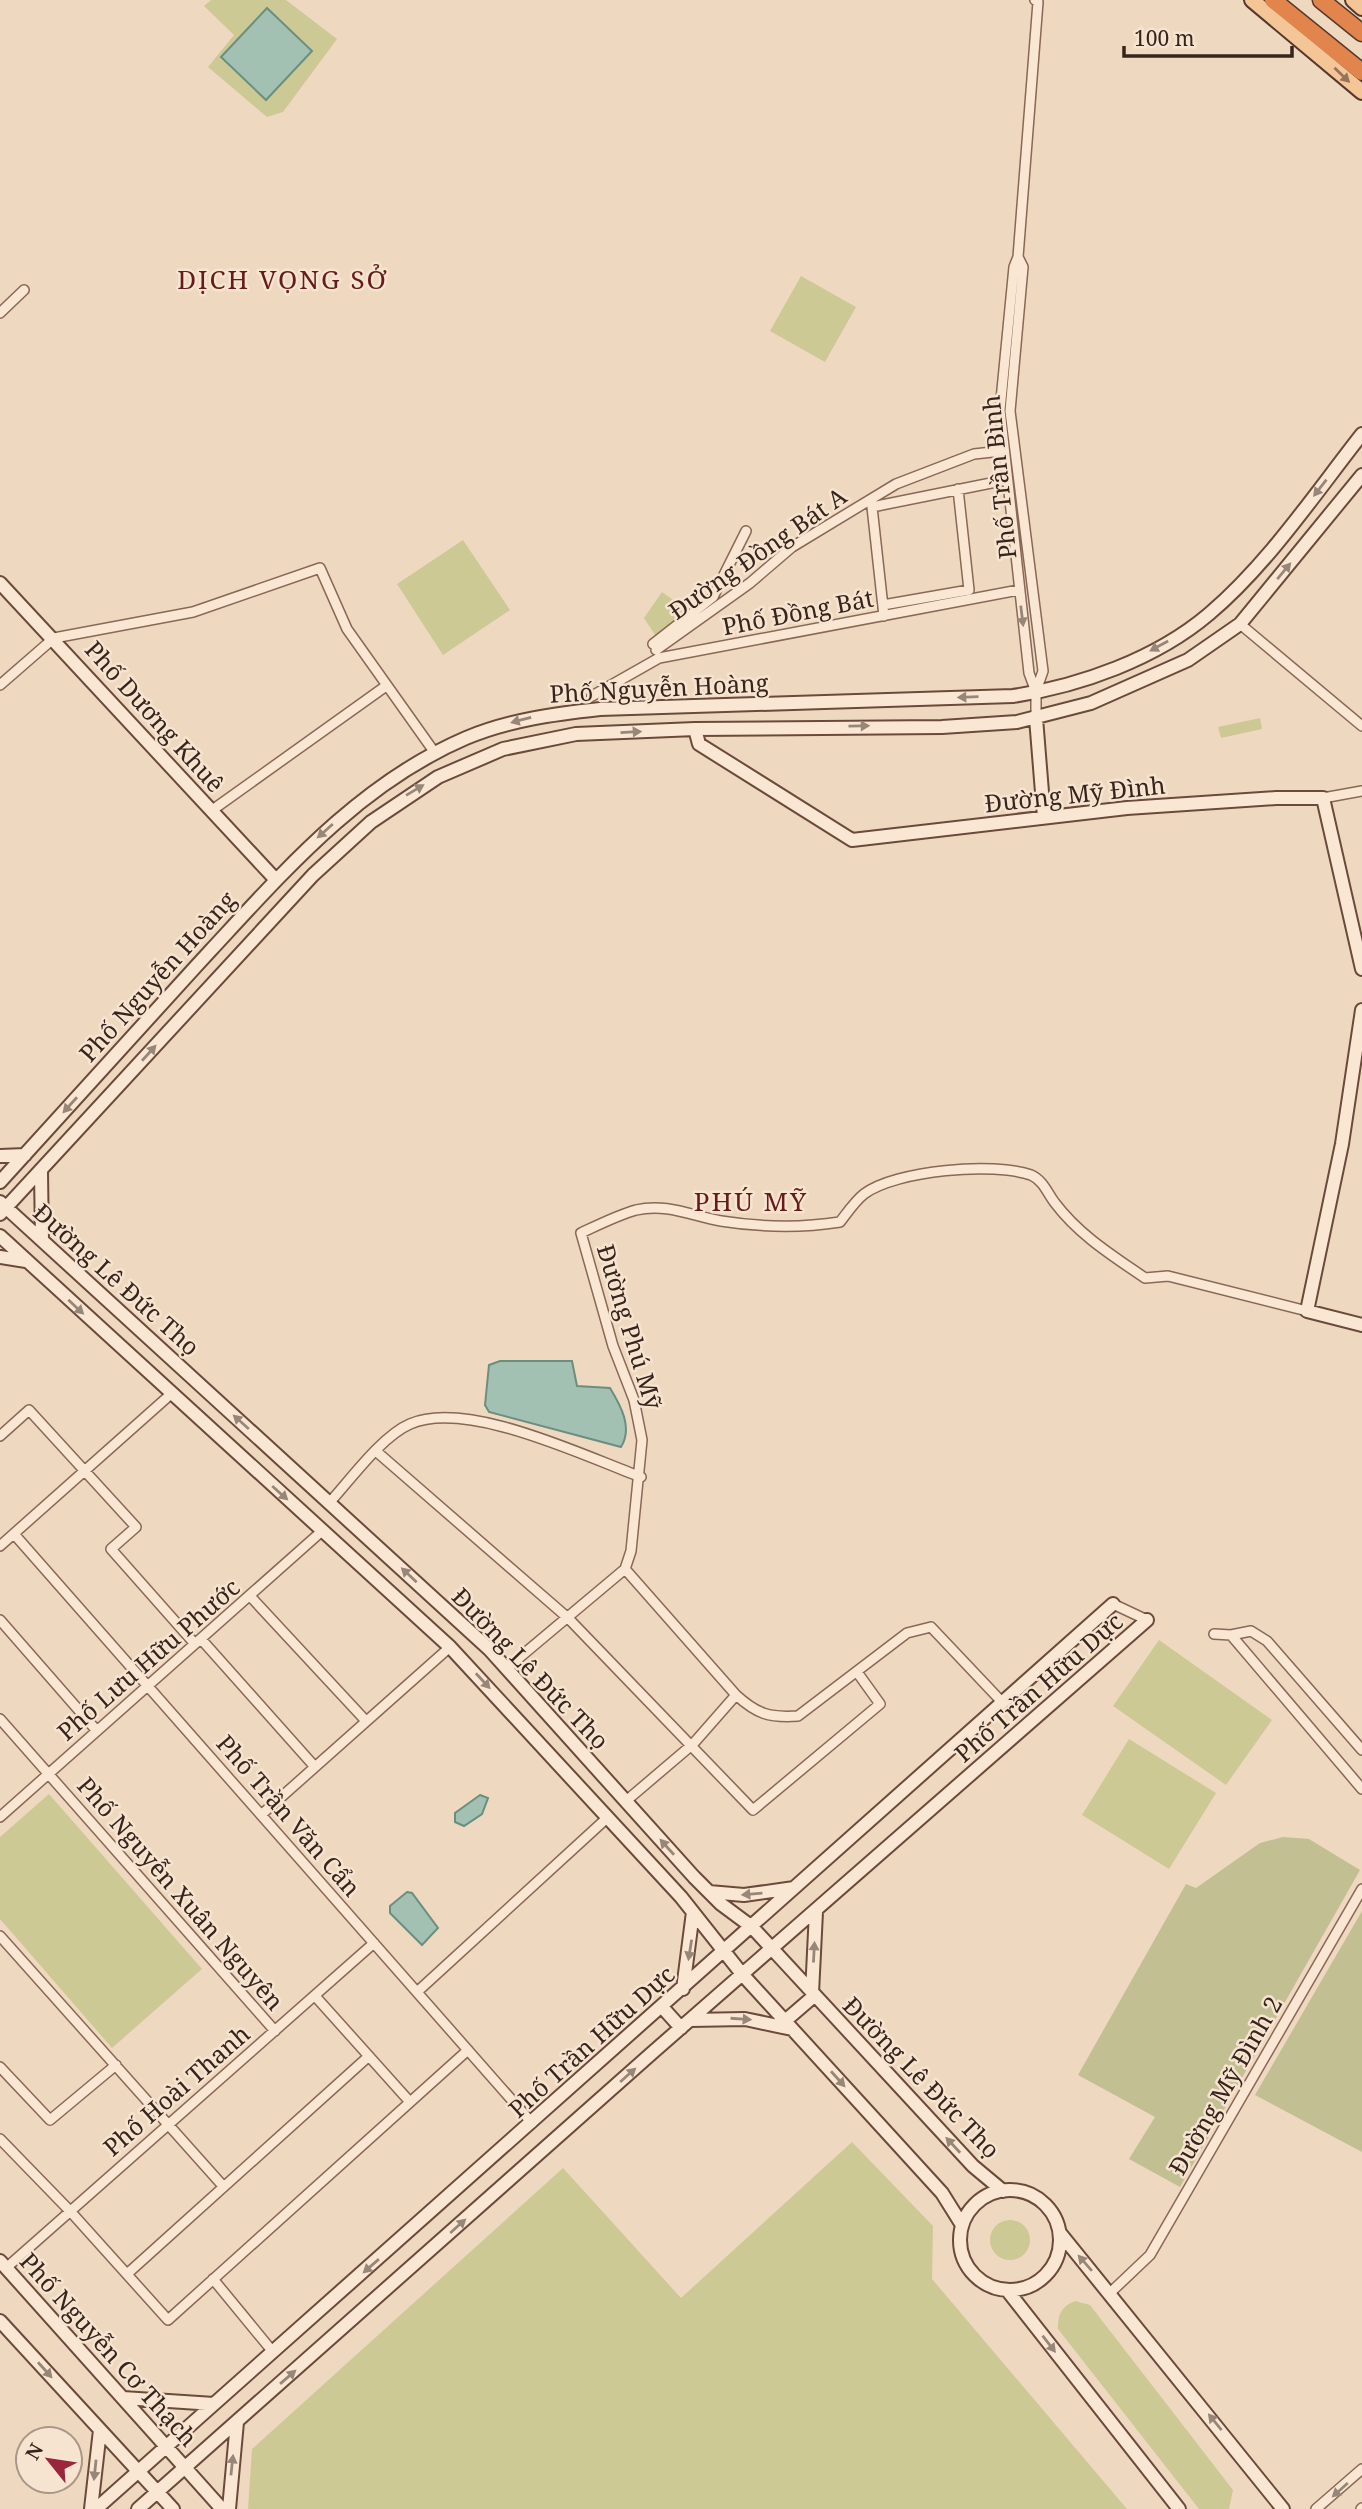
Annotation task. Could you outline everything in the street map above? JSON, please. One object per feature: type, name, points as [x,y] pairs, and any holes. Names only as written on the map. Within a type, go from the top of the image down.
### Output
[{"type":"highway","points":[[1273,0],[1362,72]]},
{"type":"highway","points":[[1327,5],[1362,33]]},
{"type":"main road","points":[[1252,0],[1362,92]]},
{"type":"main road","points":[[1353,0],[1362,8]]},
{"type":"main road","name":"Phố Nguyễn Hoàng","points":[[0,1182],[276,880],[355,805],[435,753],[521,719],[600,709],[1036,692],[1132,660],[1181,634],[1208,614],[1292,522],[1362,434]]},
{"type":"main road","name":"Phố Nguyễn Hoàng","points":[[2,1208],[41,1172],[210,985],[342,845],[403,797],[438,776],[503,749],[576,734],[695,729],[942,727],[1017,722],[1091,704],[1158,676],[1188,660],[1240,624],[1362,475]]},
{"type":"main road","name":"Phố Dương Khuê","points":[[0,583],[54,638],[276,880]]},
{"type":"main road","name":"Phố Trần Bình","points":[[1036,718],[1044,817]]},
{"type":"main road","name":"Đường Mỹ Đình","points":[[695,729],[699,744],[852,840],[1044,817],[1276,798],[1323,798]]},
{"type":"main road","points":[[1323,798],[1362,969]]},
{"type":"main road","points":[[193,969],[210,985]]},
{"type":"main road","points":[[1362,1010],[1342,1144],[1307,1311],[1362,1325]]},
{"type":"main road","points":[[0,1156],[25,1155]]},
{"type":"main road","points":[[41,1172],[42,1240]]},
{"type":"main road","name":"Đường Lê Đức Thọ","points":[[2,1208],[42,1240],[330,1502],[507,1668],[709,1892],[752,1927],[972,2166],[1003,2191]]},
{"type":"main road","name":"Đường Lê Đức Thọ","points":[[0,1236],[450,1647],[681,1897],[742,1974],[942,2193],[962,2225]]},
{"type":"main road","points":[[0,1257],[26,1261]]},
{"type":"main road","name":"Phố Trần Hữu Dực","points":[[93,2509],[663,2007],[1113,1604]]},
{"type":"main road","name":"Phố Trần Hữu Dực","points":[[138,2509],[742,1974],[1147,1620]]},
{"type":"main road","points":[[681,1897],[699,1881]]},
{"type":"main road","points":[[709,1892],[744,1895],[795,1888]]},
{"type":"main road","points":[[683,1989],[693,1912]]},
{"type":"main road","points":[[663,2007],[686,2024],[745,2018],[788,2025],[813,1995],[816,1912]]},
{"type":"main road","points":[[1060,2233],[1058,2255],[1044,2277],[1033,2285],[1007,2290],[981,2281],[968,2269],[960,2240],[962,2225],[978,2203],[1003,2191],[1018,2191],[1043,2203],[1052,2214],[1060,2233],[1111,2292],[1283,2509]]},
{"type":"main road","name":"Phố Nguyễn Cơ Thạch","points":[[3,2264],[222,2509]]},
{"type":"main road","points":[[1007,2290],[1179,2509]]},
{"type":"main road","points":[[0,2321],[173,2509]]},
{"type":"main road","points":[[123,2398],[214,2404]]},
{"type":"main road","points":[[229,2509],[237,2422]]},
{"type":"main road","points":[[93,2509],[100,2430]]},
{"type":"street","name":"Phố Trần Bình","points":[[1035,0],[1038,2],[1018,257],[1014,267],[1000,410],[1002,451],[1019,590],[1030,673],[1036,692],[1036,718]]},
{"type":"street","name":"Phố Trần Bình","points":[[1018,257],[1023,267],[1010,411],[1043,671],[1036,692]]},
{"type":"street","points":[[0,313],[24,290]]},
{"type":"street","name":"Đường Đồng Bát A","points":[[746,531],[713,597],[655,647],[750,583],[792,547],[896,484],[974,454],[1002,451]]},
{"type":"street","points":[[884,616],[872,507],[1006,480]]},
{"type":"street","points":[[883,605],[969,590],[958,489]]},
{"type":"street","points":[[0,685],[54,638],[193,612],[320,568],[346,629],[435,753]]},
{"type":"street","name":"Phố Đồng Bát","points":[[592,696],[659,658],[1019,590]]},
{"type":"street","points":[[1240,624],[1362,726]]},
{"type":"street","points":[[211,811],[386,686]]},
{"type":"street","points":[[1323,798],[1362,791]]},
{"type":"street","name":"Đường Phú Mỹ","points":[[625,1569],[631,1551],[641,1477],[642,1440],[634,1400],[613,1346],[581,1233],[637,1210],[671,1208],[721,1221],[813,1226],[840,1222],[864,1194],[908,1175],[986,1169],[1032,1175],[1088,1238],[1145,1278],[1168,1276],[1307,1311]]},
{"type":"street","points":[[0,1546],[171,1394]]},
{"type":"street","points":[[0,1436],[29,1410],[136,1527],[110,1549],[315,1767]]},
{"type":"street","points":[[330,1502],[377,1452],[410,1424],[448,1417],[481,1420],[641,1477]]},
{"type":"street","points":[[377,1452],[568,1618],[753,1810],[880,1704],[857,1672]]},
{"type":"street","name":"Phố Lưu Hữu Phước","points":[[0,1817],[322,1531]]},
{"type":"street","name":"Phố Trần Văn Cẩn","points":[[14,1534],[532,2123]]},
{"type":"street","points":[[507,1668],[625,1569],[736,1695],[754,1711],[779,1717],[798,1716],[907,1633],[931,1627],[1002,1702]]},
{"type":"street","points":[[250,1595],[366,1721]]},
{"type":"street","points":[[1113,1604],[1147,1620]]},
{"type":"street","points":[[0,1620],[97,1731]]},
{"type":"street","points":[[1214,1634],[1231,1635],[1251,1631],[1267,1641],[1362,1750]]},
{"type":"street","points":[[1231,1635],[1362,1788]]},
{"type":"street","points":[[261,1815],[450,1647]]},
{"type":"street","points":[[626,1801],[692,1744],[736,1695]]},
{"type":"street","name":"Phố Nguyễn Xuân Nguyên","points":[[0,1719],[275,2031]]},
{"type":"street","points":[[417,1992],[607,1818]]},
{"type":"street","name":"Đường Mỹ Đình 2","points":[[1111,2292],[1150,2255],[1362,1889]]},
{"type":"street","points":[[0,1936],[223,2186]]},
{"type":"street","name":"Phố Hoài Thanh","points":[[3,2264],[70,2211],[374,1943]]},
{"type":"street","points":[[315,1996],[410,2102]]},
{"type":"street","points":[[0,2139],[70,2211],[168,2320],[468,2050]]},
{"type":"street","points":[[127,2274],[369,2056]]},
{"type":"street","points":[[2,2072],[50,2120],[116,2065]]},
{"type":"street","points":[[213,2279],[273,2352]]},
{"type":"street","points":[[1316,2509],[1362,2469]]},
{"type":"shaded area","points":[[211,0],[286,0],[337,39],[283,112],[267,117],[208,67],[234,35],[204,6]]},
{"type":"shaded area","points":[[267,8],[312,51],[266,100],[221,57]]},
{"type":"shaded area","points":[[801,276],[856,307],[825,362],[770,331]]},
{"type":"shaded area","points":[[463,540],[510,610],[443,655],[397,584]]},
{"type":"shaded area","points":[[662,592],[689,611],[657,638],[644,618]]},
{"type":"shaded area","points":[[1260,718],[1262,729],[1221,738],[1218,727]]},
{"type":"shaded area","points":[[500,1361],[572,1361],[577,1386],[610,1388],[626,1425],[621,1447],[489,1412],[485,1405],[489,1365]]},
{"type":"shaded area","points":[[1159,1640],[1272,1720],[1226,1785],[1113,1706]]},
{"type":"shaded area","points":[[1129,1739],[1216,1793],[1169,1869],[1082,1815]]},
{"type":"shaded area","points":[[49,1794],[202,1969],[112,2048],[0,1919],[0,1837]]},
{"type":"shaded area","points":[[480,1795],[488,1798],[482,1814],[464,1826],[455,1822],[455,1813]]},
{"type":"shaded area","points":[[1283,1837],[1309,1839],[1360,1870],[1180,2187],[1129,2159],[1155,2117],[1078,2075],[1186,1884],[1196,1888],[1260,1843]]},
{"type":"shaded area","points":[[407,1892],[412,1893],[438,1928],[422,1945],[390,1913],[390,1906]]},
{"type":"shaded area","points":[[1362,1911],[1362,2152],[1255,2095]]},
{"type":"shaded area","points":[[852,2142],[933,2226],[932,2279],[1127,2509],[248,2509],[252,2449],[563,2168],[681,2298]]},
{"type":"shaded area","points":[[1010,2220],[1018,2221],[1024,2226],[1029,2232],[1029,2248],[1024,2254],[1018,2259],[1010,2260],[1002,2259],[996,2254],[991,2248],[990,2240],[991,2232],[996,2226],[1002,2221]]},
{"type":"shaded area","points":[[1075,2301],[1090,2305],[1233,2490],[1229,2509],[1199,2509],[1058,2329],[1061,2312]]},
{"type":"district","name":"DỊCH VỌNG SỞ","points":[[283,280]]},
{"type":"district","name":"PHÚ MỸ","points":[[751,1202]]}]
